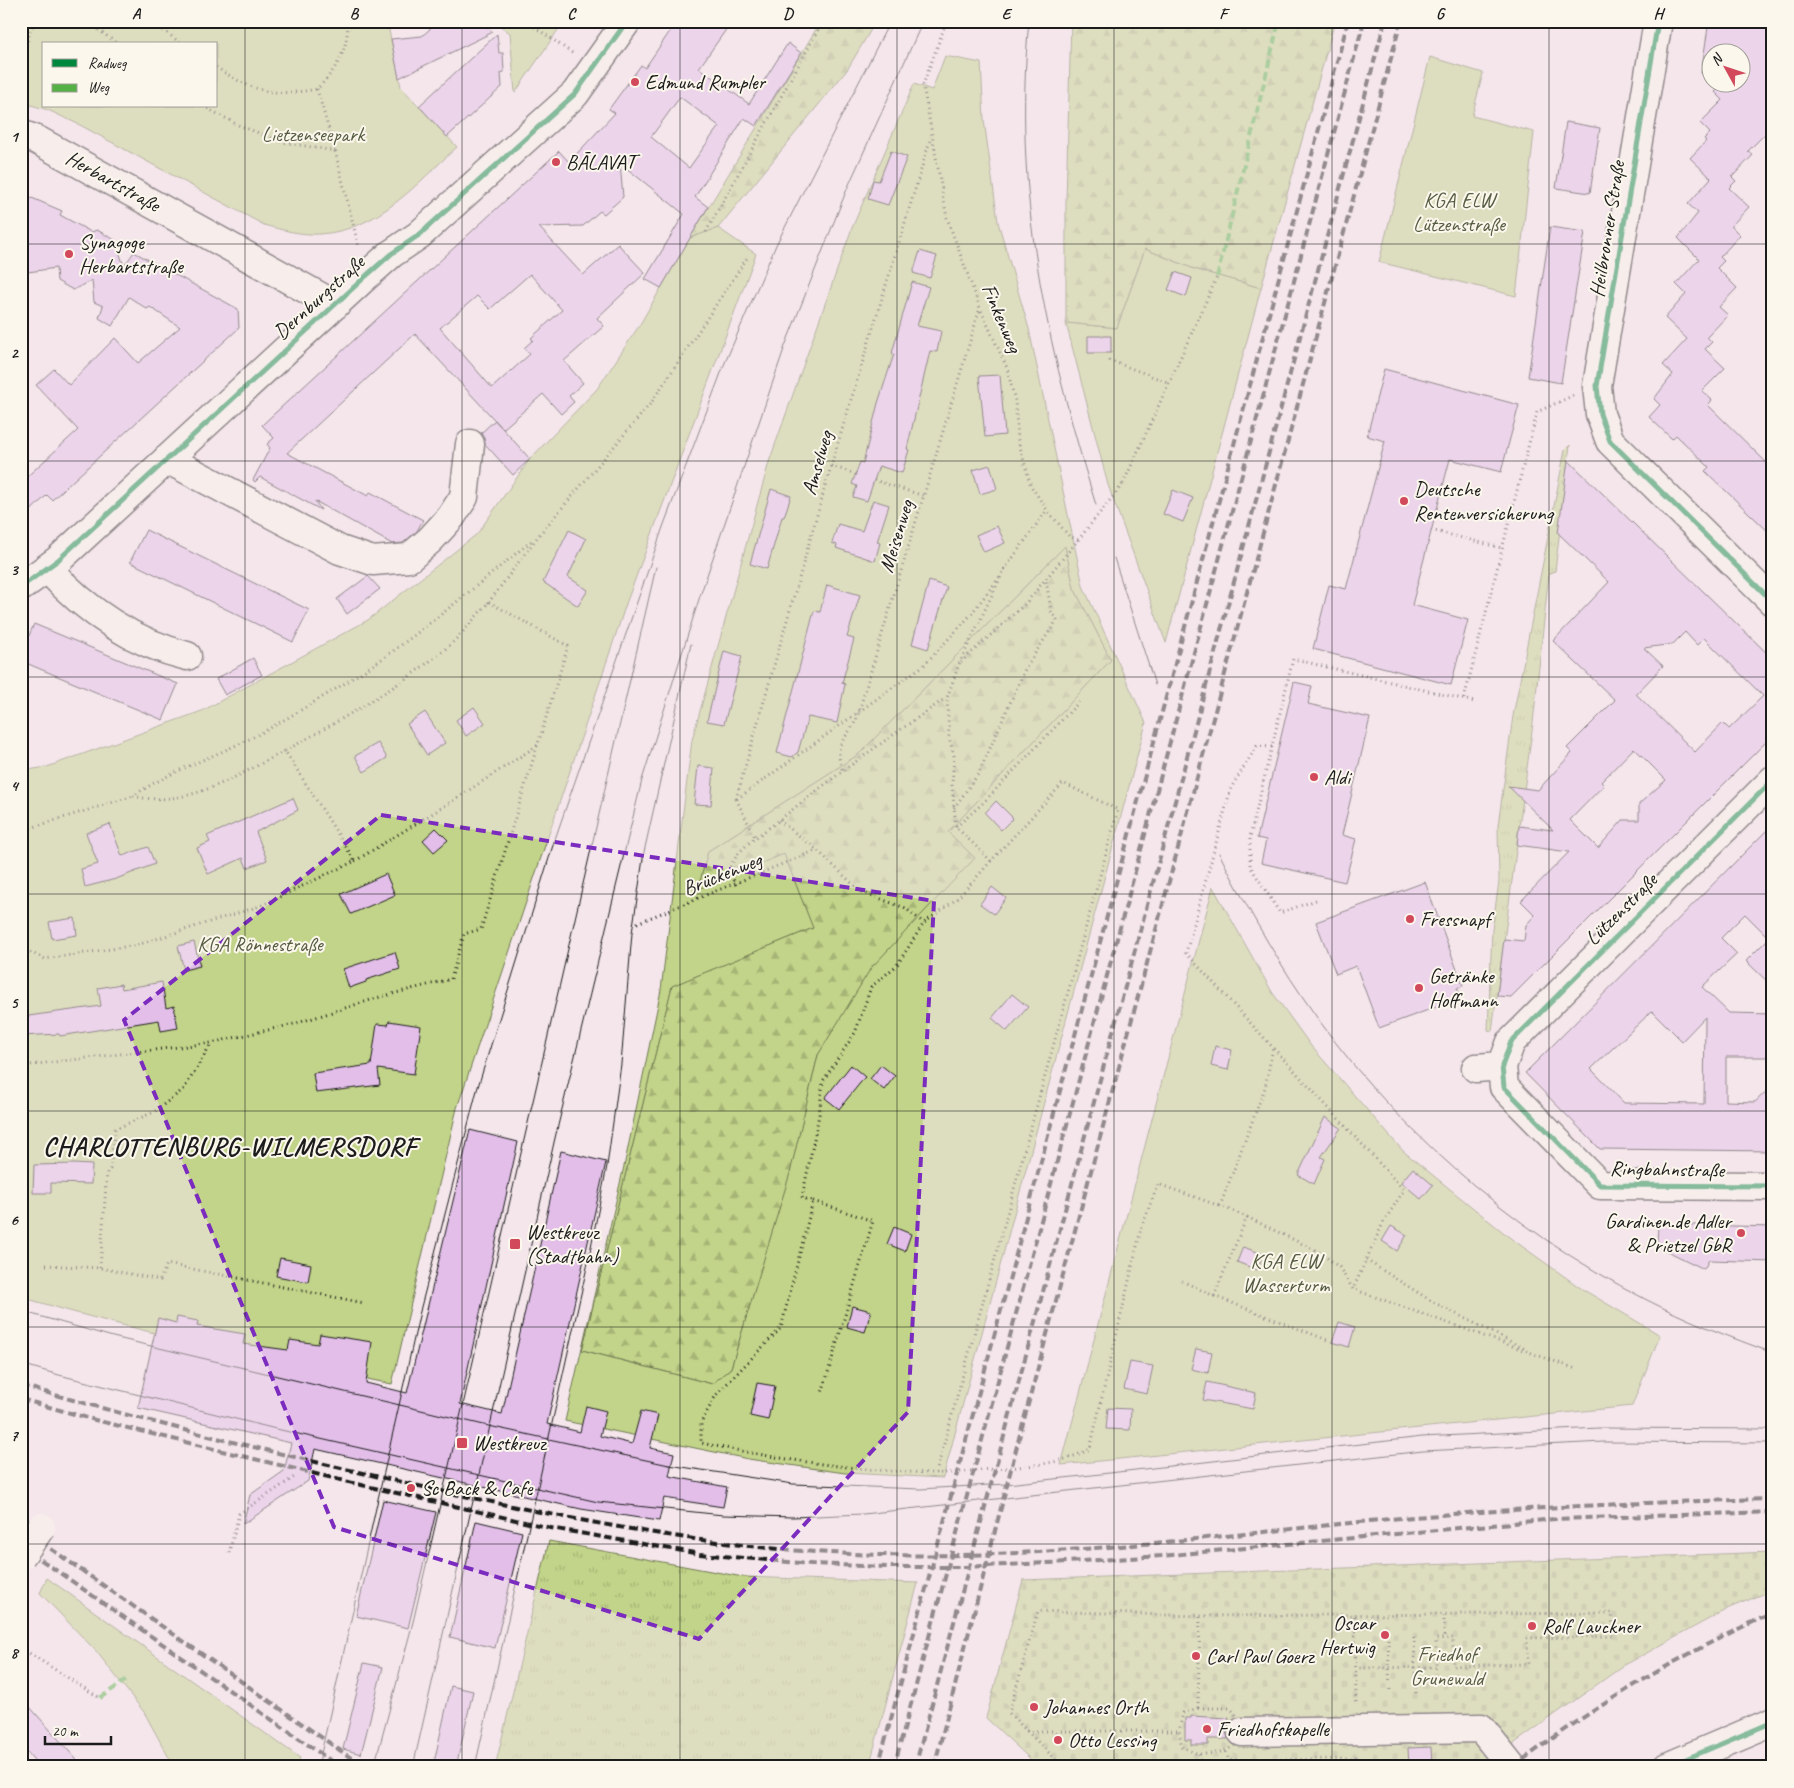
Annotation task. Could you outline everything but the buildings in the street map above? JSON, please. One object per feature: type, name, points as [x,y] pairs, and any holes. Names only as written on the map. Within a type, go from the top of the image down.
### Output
[{"type":"street","name":"Dernburgstraße","points":[[21,587],[48,568],[366,276],[391,254],[419,235],[575,94],[626,21]]},
{"type":"street","name":"Heilbronner Straße","points":[[1658,21],[1597,386],[1600,414],[1610,441],[1773,602]]},
{"type":"street","name":"Herbartstraße","points":[[21,134],[37,140],[195,225],[335,305]]},
{"type":"street","points":[[167,459],[340,550],[373,560],[409,558],[430,540],[451,517],[464,497],[470,444]]},
{"type":"street","points":[[48,568],[68,591],[99,616],[159,649],[187,656]]},
{"type":"street","name":"Lützenstraße","points":[[1489,1067],[1511,1042],[1773,780]]},
{"type":"street","name":"Ringbahnstraße","points":[[1489,1067],[1504,1087],[1600,1185],[1773,1186]]},
{"type":"street","points":[[21,1556],[41,1528]]},
{"type":"street","points":[[1667,1767],[1773,1722]]},
{"type":"street","points":[[1234,1742],[1356,1730],[1480,1728],[1508,1762]]},
{"type":"path","points":[[21,65],[31,28],[36,21]]},
{"type":"path","points":[[86,21],[115,42]]},
{"type":"path","points":[[151,21],[179,42]]},
{"type":"path","points":[[218,68],[254,89],[276,93],[317,89],[334,72],[348,40],[348,21]]},
{"type":"path","points":[[526,21],[552,39]]},
{"type":"path","points":[[706,232],[824,21]]},
{"type":"path","points":[[317,89],[335,151],[366,276]]},
{"type":"path","points":[[207,108],[238,125],[282,142],[335,151]]},
{"type":"path","points":[[133,796],[151,800],[187,797],[285,751],[344,718],[400,682],[451,644],[489,602],[539,535],[651,403],[747,258]]},
{"type":"path","points":[[959,664],[1026,604],[1123,484],[1217,277]]},
{"type":"path","points":[[1108,360],[1170,383]]},
{"type":"path","points":[[1464,699],[1537,412],[1576,395]]},
{"type":"path","points":[[831,466],[856,474]]},
{"type":"path","points":[[874,480],[924,496]]},
{"type":"path","points":[[756,837],[736,799],[924,665],[968,618],[1046,510]]},
{"type":"path","points":[[1431,530],[1502,548]]},
{"type":"path","points":[[21,831],[133,796],[153,783],[230,749],[271,727],[378,661],[451,606],[539,535]]},
{"type":"path","points":[[991,861],[956,827],[952,785],[954,756],[949,737],[946,698],[959,664],[1005,568]]},
{"type":"path","points":[[954,808],[979,773],[1026,667],[1057,620],[1052,611],[1046,579]]},
{"type":"path","points":[[21,1066],[211,1044],[294,1024],[380,997],[451,979],[464,934],[481,929],[568,646],[489,602]]},
{"type":"path","points":[[1316,900],[1280,913],[1250,866],[1250,837],[1293,658],[1476,702]]},
{"type":"path","points":[[736,885],[729,871],[732,863],[756,837],[842,769],[946,698]]},
{"type":"path","points":[[956,827],[983,803],[1079,702]]},
{"type":"path","points":[[21,948],[45,959],[137,945],[260,906],[355,861],[451,802],[538,745]]},
{"type":"path","points":[[1272,747],[1257,746],[1231,788],[1186,954],[1404,1190],[1383,1223],[1353,1289]]},
{"type":"path","points":[[285,751],[355,861]]},
{"type":"path","points":[[822,1392],[873,1221],[802,1198],[819,1114],[823,1081],[855,1033],[871,987],[897,965],[924,922],[958,898],[1063,783],[1118,810],[936,1473]]},
{"type":"path","points":[[779,820],[817,850],[860,891],[905,908],[924,922]]},
{"type":"path","points":[[100,1268],[107,1172],[110,1169],[115,1129],[154,1112],[184,1089],[211,1044]]},
{"type":"path","points":[[1220,1206],[1265,1088],[1273,1047]]},
{"type":"path","points":[[812,1201],[781,1328],[716,1395],[701,1422],[701,1443],[753,1454],[847,1468],[936,1473],[1047,1465],[1090,1449],[1140,1229],[1158,1184],[1247,1217],[1321,1253],[1339,1266],[1353,1289],[1576,1369]]},
{"type":"path","points":[[1214,1296],[1247,1217]]},
{"type":"path","points":[[1366,1260],[1433,1302],[1540,1357]]},
{"type":"path","points":[[46,1264],[100,1268],[160,1280],[167,1264],[364,1304]]},
{"type":"path","points":[[1182,1281],[1214,1296],[1330,1341]]},
{"type":"path","points":[[229,1553],[239,1514],[296,1476]]},
{"type":"path","points":[[1063,1767],[1010,1716],[1009,1710],[1038,1611],[1200,1616],[1612,1613],[1612,1636],[1528,1638],[1528,1664],[1453,1666],[1453,1638],[1444,1638],[1436,1639],[1436,1666],[1356,1668]]},
{"type":"path","points":[[1444,1615],[1444,1638]]},
{"type":"path","points":[[1200,1616],[1198,1708],[1183,1713],[1178,1731],[1182,1747],[1199,1754],[1200,1767]]},
{"type":"path","points":[[1356,1616],[1356,1730]]},
{"type":"path","points":[[1414,1637],[1416,1693]]},
{"type":"path","points":[[1388,1638],[1390,1693]]},
{"type":"path","points":[[21,1648],[100,1698]]},
{"type":"path","points":[[1026,1731],[1178,1731]]},
{"type":"path","points":[[1234,1742],[1229,1760],[1356,1759]]},
{"type":"highlighted area","points":[[381,815],[934,901],[908,1412],[699,1639],[334,1527],[124,1020]]},
{"type":"green space","name":"Lietzenseepark","points":[[21,21],[387,21],[401,87],[457,147],[395,203],[361,224],[341,231],[306,234],[264,225],[80,125],[48,110],[21,102]]},
{"type":"green space","points":[[494,21],[564,21],[515,93],[510,33]]},
{"type":"green space","points":[[821,21],[876,21],[847,70],[718,228],[690,238]]},
{"type":"green space","points":[[1071,21],[1335,21],[1261,288],[1194,269],[1145,249],[1117,328],[1066,323],[1066,201]]},
{"type":"green space","points":[[945,56],[981,63],[984,120],[998,222],[1029,329],[1083,586],[1146,723],[943,1478],[845,1473],[748,1459],[565,1421],[625,1162],[661,990],[692,740],[769,462],[852,228],[914,84],[932,90]],"holes":[[[1065,546],[1074,588],[1111,660],[948,832],[975,858],[871,968],[818,1055],[790,1173],[731,1368],[712,1384],[582,1350],[672,986],[813,928],[784,854],[698,889],[708,851],[859,754]]]},
{"type":"green space","name":"KGA ELW Lützenstraße","points":[[1430,57],[1483,73],[1472,116],[1534,132],[1516,296],[1379,262]]},
{"type":"green space","name":"KGA Rönnestraße","points":[[718,228],[756,254],[627,601],[457,1108],[392,1384],[159,1334],[21,1297],[21,771],[47,767],[202,711],[368,620],[477,534],[530,459],[597,389],[639,326],[690,238]]},
{"type":"green space","points":[[1145,249],[1194,269],[1261,288],[1166,643],[1108,485],[1066,323],[1117,328]]},
{"type":"green space","points":[[1570,445],[1555,571],[1549,573],[1533,723],[1492,1031],[1488,1030],[1492,930],[1499,882],[1498,826],[1513,716],[1565,450]]},
{"type":"green space","points":[[1065,546],[1074,588],[1111,660],[948,832],[976,858],[938,899],[818,1055],[791,1173],[731,1368],[712,1384],[582,1350],[672,985],[813,928],[697,890],[708,851],[859,754]]},
{"type":"green space","name":"KGA ELW Wasserturm","points":[[1213,887],[1272,992],[1311,1046],[1403,1151],[1509,1237],[1582,1289],[1660,1335],[1632,1406],[1061,1465]]},
{"type":"green space","points":[[549,1541],[743,1577],[918,1583],[869,1767],[495,1767]]},
{"type":"green space","name":"Friedhof Grunewald","points":[[1773,1552],[1773,1590],[1729,1608],[1623,1666],[1481,1767],[1039,1767],[986,1718],[1023,1580]]},
{"type":"green space","points":[[47,1578],[300,1758],[297,1767],[174,1767],[144,1712],[96,1651],[40,1593]]},
{"type":"tram line","points":[[318,1767],[421,1307],[477,1090],[554,842],[663,527],[724,365],[776,245],[890,21]]},
{"type":"tram line","points":[[413,1767],[555,1138],[642,780],[700,596],[785,346],[847,189],[923,21]]},
{"type":"tram line","points":[[1029,21],[1025,84],[1025,146],[1037,266],[1048,326],[1062,385],[1096,505]]},
{"type":"tram line","points":[[1114,558],[1155,685]]},
{"type":"tram line","points":[[374,1767],[413,1622],[656,567]]},
{"type":"tram line","points":[[475,1767],[587,1267],[607,1166],[621,1064],[632,933],[644,852],[691,644]]},
{"type":"tram line","points":[[1219,853],[1279,961],[1336,1043],[1412,1129],[1455,1169],[1499,1206],[1546,1240],[1595,1271],[1676,1314],[1773,1353]]},
{"type":"tram line","points":[[21,1311],[113,1337],[484,1425],[669,1465],[793,1484],[920,1489],[1007,1484],[1422,1437],[1599,1428],[1773,1429]]},
{"type":"tram line","points":[[21,1364],[272,1428],[598,1502],[723,1515],[793,1517],[863,1514],[1423,1451],[1604,1442],[1773,1443]]},
{"type":"railway","points":[[878,1767],[1348,21]]},
{"type":"railway","points":[[894,1767],[1364,21]]},
{"type":"railway","points":[[915,1767],[1385,21]]},
{"type":"railway","points":[[934,1767],[1019,1438],[1401,21]]},
{"type":"railway","points":[[21,1385],[264,1450],[528,1509],[646,1532],[764,1548],[824,1553],[948,1555],[1075,1550],[1390,1519],[1629,1504],[1773,1499]]},
{"type":"railway","points":[[21,1399],[95,1420],[357,1484],[551,1528],[700,1554],[811,1564],[887,1567],[964,1567],[1068,1562],[1161,1556],[1555,1519],[1773,1512]]},
{"type":"railway","points":[[21,1528],[364,1767]]},
{"type":"railway","points":[[21,1546],[340,1767]]},
{"type":"railway","points":[[1513,1767],[1575,1723],[1639,1682],[1738,1629],[1773,1613]]},
{"type":"marked path","points":[[1217,277],[1279,21]]},
{"type":"marked path","points":[[100,1698],[126,1680]]},
{"type":"cycle path","points":[[21,587],[58,560],[366,276],[391,254],[419,235],[575,94],[627,21]]},
{"type":"cycle path","points":[[1658,21],[1597,386],[1600,414],[1610,441],[1773,602]]},
{"type":"cycle path","points":[[1773,780],[1511,1042],[1502,1066],[1504,1087],[1600,1185],[1773,1186]]},
{"type":"cycle path","points":[[1667,1767],[1773,1722]]},
{"type":"place","name":"Edmund Rumpler","points":[[635,82]]},
{"type":"place","name":"BĀLAVAT","points":[[556,162]]},
{"type":"place","name":"Synagoge Herbartstraße","points":[[69,254]]},
{"type":"place","name":"Deutsche Rentenversicherung","points":[[1404,501]]},
{"type":"place","name":"Aldi","points":[[1314,777]]},
{"type":"place","name":"Fressnapf","points":[[1410,919]]},
{"type":"place","name":"Getränke Hoffmann","points":[[1419,988]]},
{"type":"place","name":"Gardinen.de Adler & Prietzel GbR","points":[[1741,1233]]},
{"type":"place","name":"Westkreuz (Stadtbahn)","points":[[515,1244]]},
{"type":"place","name":"Westkreuz","points":[[462,1443]]},
{"type":"place","name":"Sc Back & Cafe","points":[[411,1488]]},
{"type":"place","name":"Rolf Lauckner","points":[[1532,1626]]},
{"type":"place","name":"Oscar Hertwig","points":[[1385,1635]]},
{"type":"place","name":"Carl Paul Goerz","points":[[1196,1656]]},
{"type":"place","name":"Johannes Orth","points":[[1034,1707]]},
{"type":"place","name":"Friedhofskapelle","points":[[1207,1729]]},
{"type":"place","name":"Otto Lessing","points":[[1058,1740]]},
{"type":"district","name":"CHARLOTTENBURG-WILMERSDORF","points":[[230,1146]]}]
